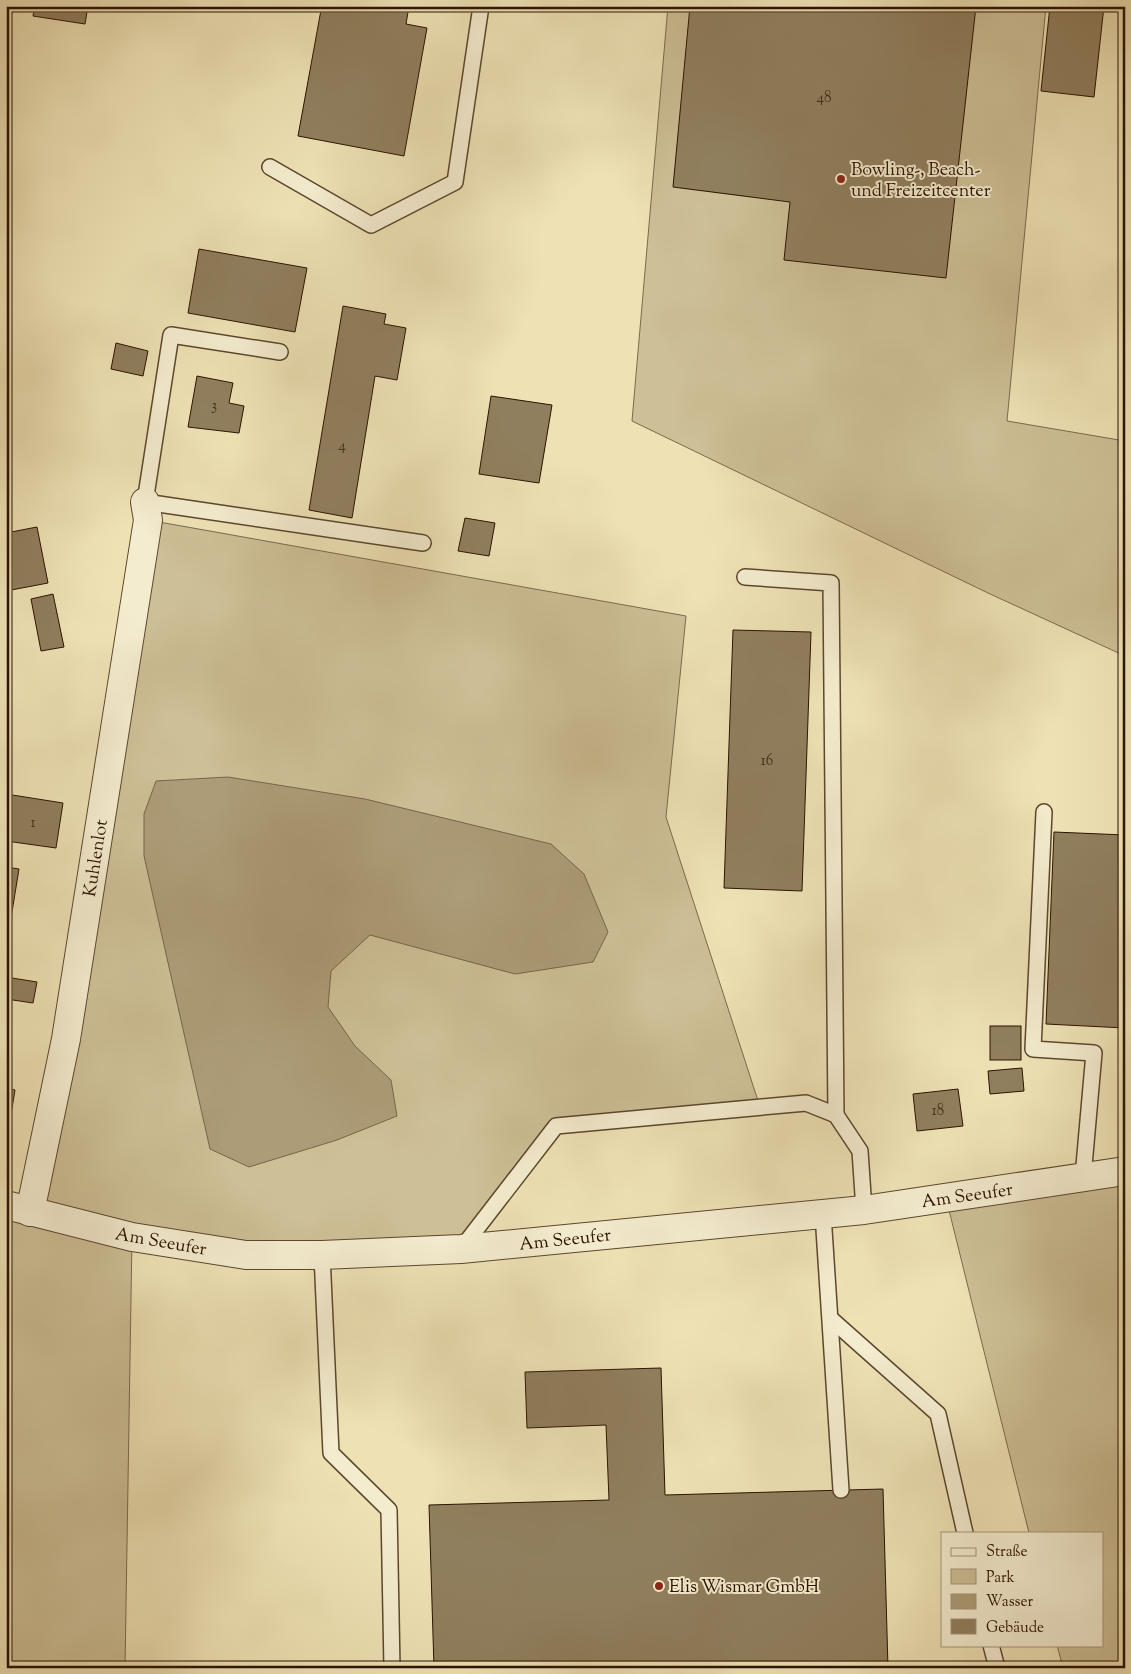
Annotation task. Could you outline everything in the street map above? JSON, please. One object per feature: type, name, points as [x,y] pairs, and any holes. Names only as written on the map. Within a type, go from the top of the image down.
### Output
[{"type":"street","name":"Kuhlenlot","points":[[18,1209],[68,1030],[148,520],[146,502]]},
{"type":"street","name":"Am Seeufer","points":[[18,1209],[132,1237],[246,1255],[322,1255],[461,1249],[864,1210],[1125,1171]]},
{"type":"lane","points":[[270,167],[371,225],[455,182],[481,6]]},
{"type":"lane","points":[[280,352],[171,335],[146,502],[423,543]]},
{"type":"lane","points":[[745,577],[831,583],[836,1116]]},
{"type":"lane","points":[[1044,812],[1033,1049],[1094,1054],[1082,1177]]},
{"type":"lane","points":[[461,1249],[556,1126],[806,1102],[836,1116],[860,1151],[864,1210]]},
{"type":"lane","points":[[822,1214],[831,1318],[841,1490]]},
{"type":"lane","points":[[322,1255],[331,1453],[389,1510],[392,1668]]},
{"type":"lane","points":[[831,1318],[938,1414],[966,1532]]},
{"type":"lane","points":[[991,1646],[997,1668]]},
{"type":"green space","name":"Bowling-, Beach- und Freizeitcenter","points":[[668,6],[1046,6],[1007,421],[1125,441],[1125,656],[988,593],[632,421]]},
{"type":"green space","points":[[148,520],[686,616],[666,817],[760,1107],[556,1126],[461,1249],[322,1255],[132,1237],[125,1668],[6,1668],[6,1205],[29,1212]]},
{"type":"green space","points":[[1125,1171],[1125,1668],[1063,1668],[1057,1646],[1104,1646],[1104,1532],[1029,1532],[946,1198]]},
{"type":"water","points":[[228,777],[365,799],[551,844],[584,874],[608,932],[593,962],[515,974],[370,935],[331,971],[328,1007],[355,1046],[391,1080],[397,1116],[337,1140],[249,1167],[210,1149],[144,856],[144,814],[156,781]]},
{"type":"building","points":[[35,6],[88,6],[85,24],[33,16]]},
{"type":"building","points":[[299,6],[409,6],[406,24],[427,28],[404,156],[298,136],[321,10]]},
{"type":"building","points":[[690,6],[976,6],[946,278],[784,260],[790,202],[673,187]]},
{"type":"building","points":[[1050,6],[1104,6],[1094,97],[1041,91]]},
{"type":"building","points":[[199,249],[307,268],[295,332],[188,313]]},
{"type":"building","points":[[343,306],[386,314],[384,324],[406,328],[397,380],[375,376],[352,518],[309,510]]},
{"type":"building","points":[[6,339],[11,339],[7,376],[6,376]]},
{"type":"building","points":[[116,343],[148,351],[143,376],[111,369]]},
{"type":"building","points":[[197,376],[233,383],[229,403],[244,406],[239,433],[188,427]]},
{"type":"building","points":[[491,396],[552,405],[539,483],[479,474]]},
{"type":"building","points":[[465,518],[495,523],[489,556],[458,551]]},
{"type":"building","points":[[37,527],[48,583],[6,591],[6,533]]},
{"type":"building","points":[[53,594],[64,647],[41,651],[31,599]]},
{"type":"building","points":[[733,630],[811,632],[802,891],[724,888]]},
{"type":"building","points":[[6,794],[63,803],[56,848],[6,841]]},
{"type":"building","points":[[1054,832],[1125,835],[1125,1028],[1046,1024]]},
{"type":"building","points":[[6,867],[19,869],[11,918],[6,918]]},
{"type":"building","points":[[6,977],[37,982],[33,1003],[6,999]]},
{"type":"building","points":[[990,1026],[1021,1026],[1021,1060],[990,1060]]},
{"type":"building","points":[[1022,1068],[1024,1091],[990,1094],[988,1071]]},
{"type":"building","points":[[6,1088],[15,1090],[9,1127],[6,1127]]},
{"type":"building","points":[[958,1089],[963,1126],[917,1131],[913,1094]]},
{"type":"building","name":"Elis Wismar GmbH","points":[[661,1368],[665,1495],[883,1489],[888,1668],[434,1668],[429,1505],[609,1500],[606,1425],[527,1428],[525,1372]]},
{"type":"place","name":"Bowling-, Beach- und Freizeitcenter","points":[[841,179]]},
{"type":"place","name":"Elis Wismar GmbH","points":[[659,1586]]}]
